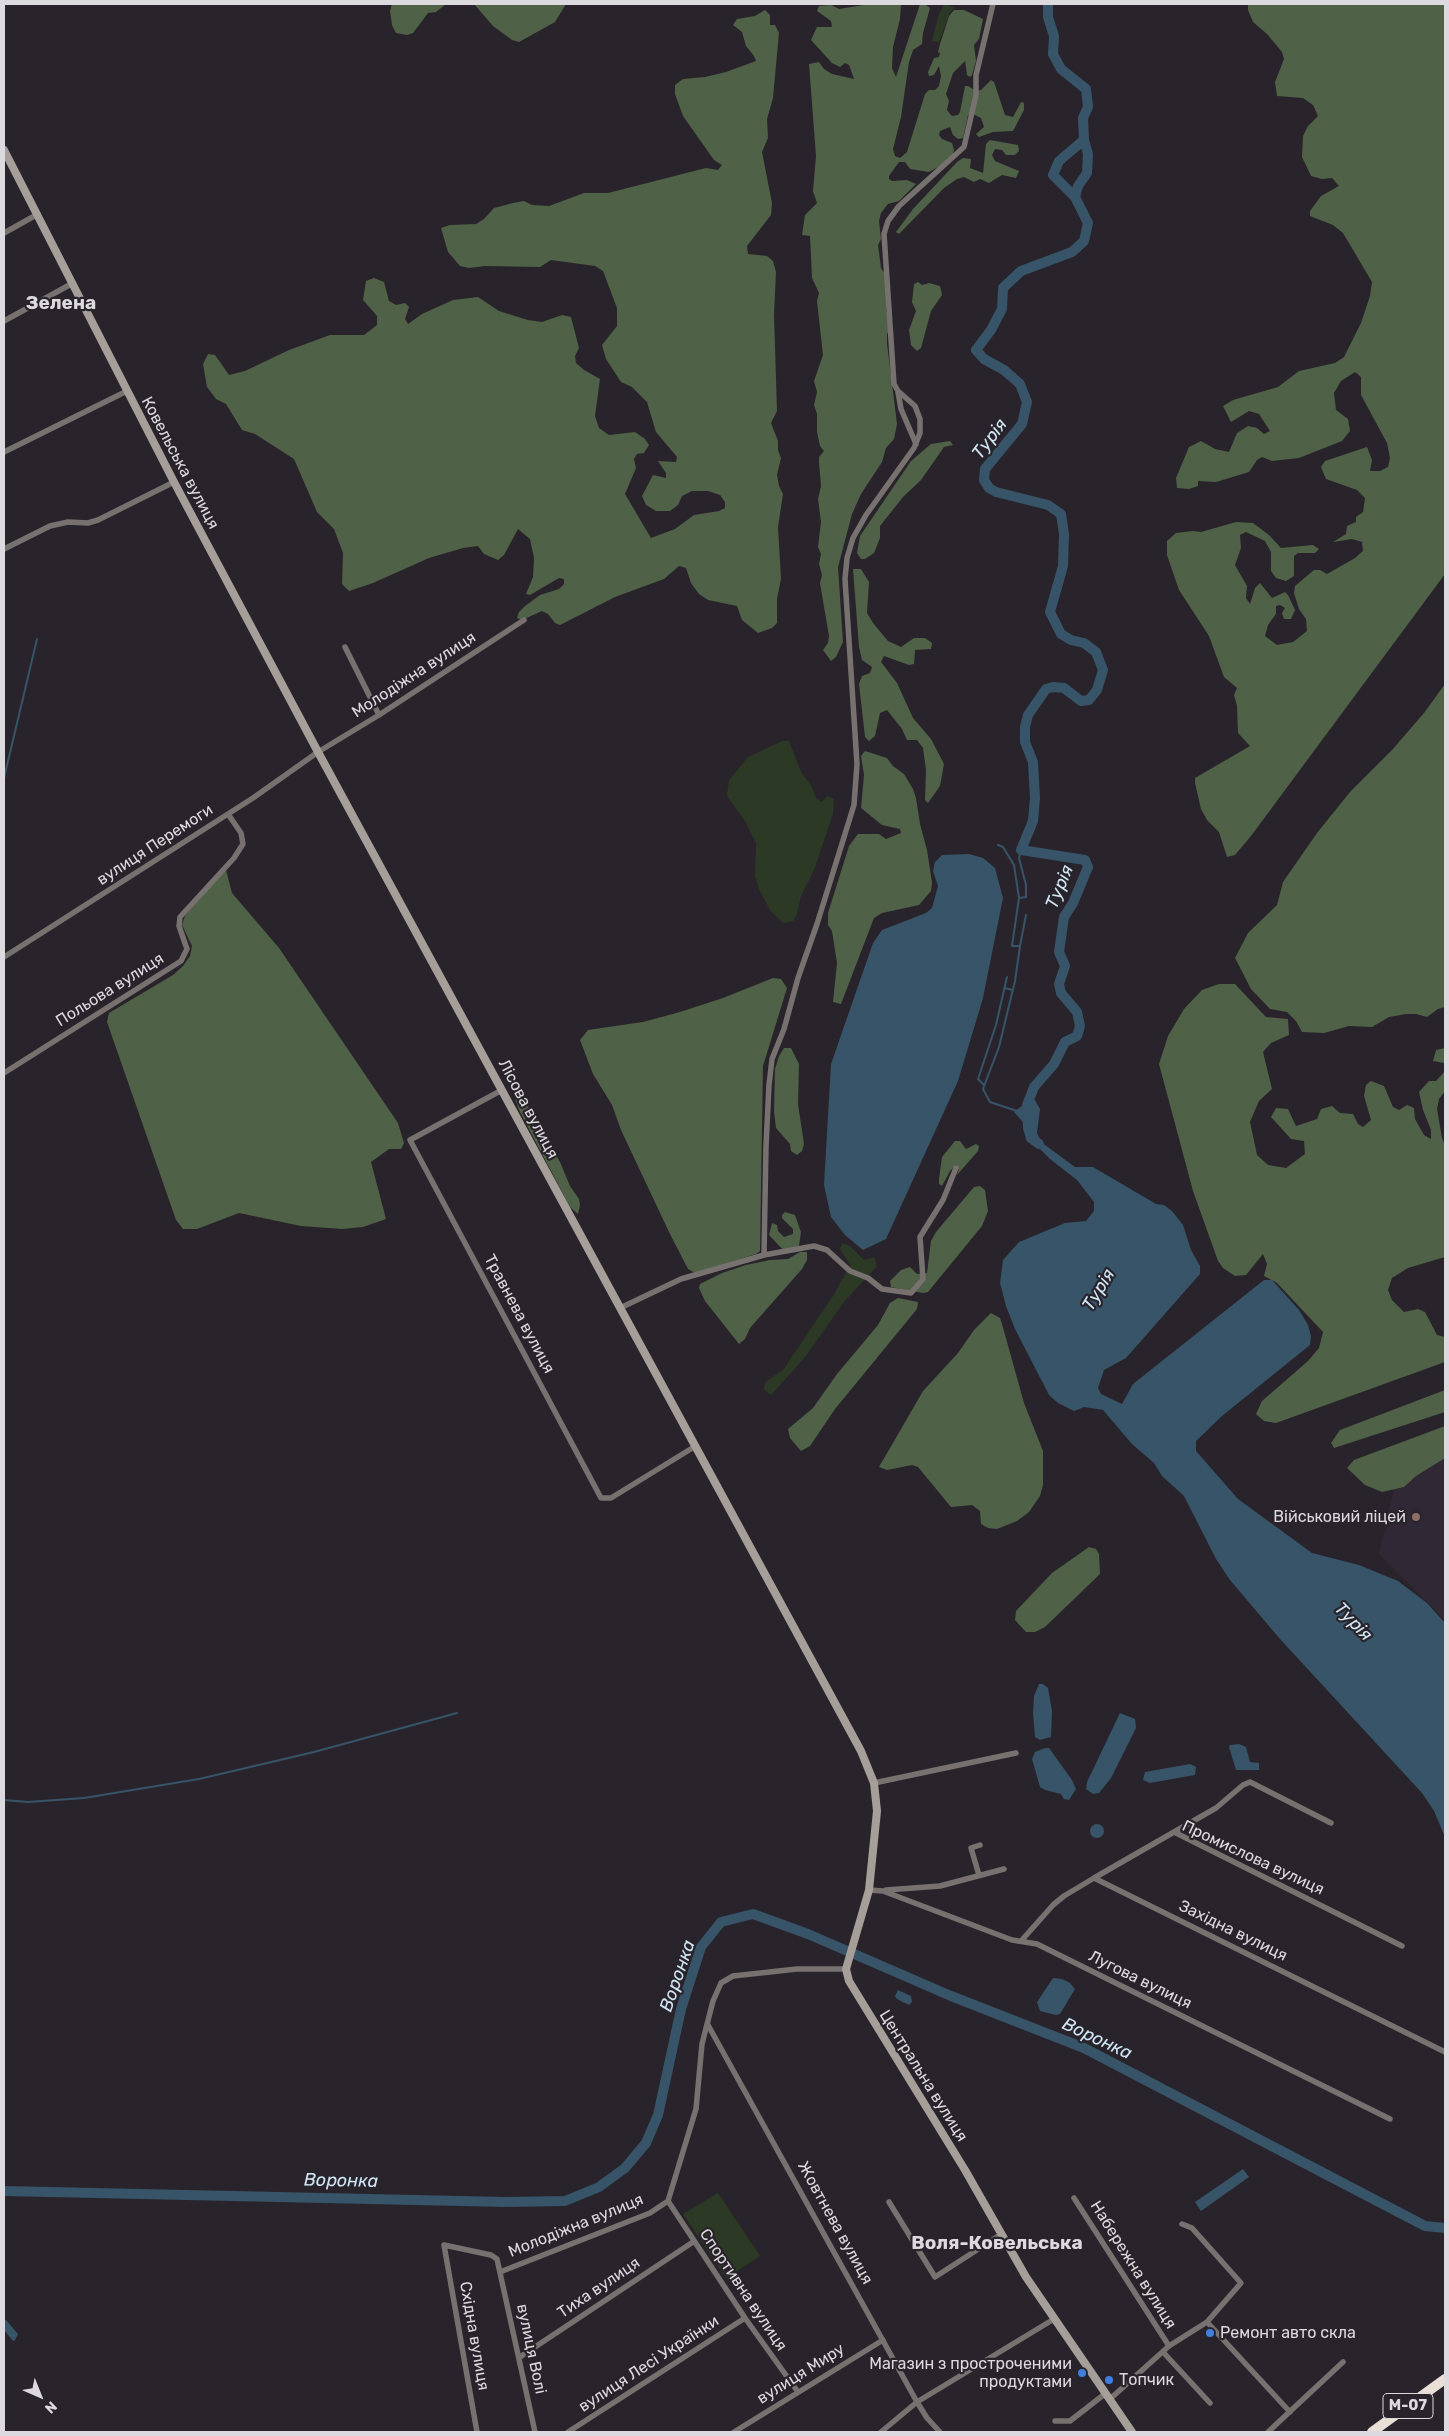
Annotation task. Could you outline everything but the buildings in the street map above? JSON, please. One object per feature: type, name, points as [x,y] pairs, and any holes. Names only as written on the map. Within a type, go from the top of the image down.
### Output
[{"type":"highway","name":"М-07","points":[[1372,2432],[1445,2379]]},
{"type":"street","points":[[916,444],[901,409],[898,392],[894,384],[884,234],[888,221],[899,206],[964,147],[976,94],[976,75],[994,4]]},
{"type":"street","name":"Ковельська вулиця","points":[[4,150],[174,482],[336,786]]},
{"type":"street","points":[[4,233],[38,214]]},
{"type":"street","points":[[4,321],[73,283]]},
{"type":"street","points":[[4,452],[127,391]]},
{"type":"street","points":[[764,1255],[767,1128],[772,1059],[784,1029],[798,978],[854,805],[857,764],[845,579],[847,558],[853,538],[866,515],[916,444],[920,433],[918,412],[915,406],[898,392]]},
{"type":"street","points":[[4,549],[50,526],[68,522],[88,523],[98,520],[174,482]]},
{"type":"street","name":"Молодіжна вулиця","points":[[318,752],[379,715],[524,620]]},
{"type":"street","points":[[345,647],[379,715]]},
{"type":"street","name":"вулиця Перемоги","points":[[4,957],[228,814],[318,752]]},
{"type":"street","name":"Лісова вулиця","points":[[336,786],[854,1737],[874,1783]]},
{"type":"street","name":"Польова вулиця","points":[[4,1073],[181,961],[187,949],[179,926],[180,917],[234,858],[243,844],[240,833],[228,814]]},
{"type":"street","name":"Травнева вулиця","points":[[502,1090],[410,1140],[601,1498],[611,1498],[694,1446]]},
{"type":"street","points":[[620,1308],[681,1279],[764,1255],[814,1246],[832,1254],[850,1271],[868,1278],[882,1289],[910,1293],[923,1279],[920,1237],[943,1200],[956,1168]]},
{"type":"street","points":[[846,1969],[851,1946],[869,1890],[876,1811],[874,1783],[1016,1753]]},
{"type":"street","points":[[1174,1832],[1216,1808],[1243,1785],[1250,1782],[1331,1823]]},
{"type":"street","name":"Промислова вулиця","points":[[1094,1878],[1174,1832],[1402,1946]]},
{"type":"street","points":[[979,1875],[971,1848],[980,1845]]},
{"type":"street","points":[[883,1891],[940,1886],[1004,1869]]},
{"type":"street","points":[[1022,1940],[1053,1905],[1094,1878]]},
{"type":"street","name":"Західна вулиця","points":[[1094,1878],[1445,2052]]},
{"type":"street","name":"Лугова вулиця","points":[[869,1890],[883,1891],[1012,1940],[1022,1940],[1037,1944],[1390,2119]]},
{"type":"street","name":"Молодіжна вулиця","points":[[500,2272],[650,2213],[668,2201],[696,2109],[698,2062],[721,1983],[727,1978],[797,1969],[846,1969]]},
{"type":"street","name":"Центральна вулиця","points":[[846,1969],[849,1981],[965,2170],[1000,2235],[1054,2319],[1132,2432]]},
{"type":"street","name":"Жовтнева вулиця","points":[[708,2026],[927,2418],[940,2432]]},
{"type":"street","name":"Набережна вулиця","points":[[1074,2198],[1168,2346]]},
{"type":"street","name":"Спортивна вулиця","points":[[668,2201],[744,2318],[798,2392]]},
{"type":"street","points":[[889,2202],[935,2277],[1000,2235]]},
{"type":"street","points":[[1055,2421],[1070,2422],[1110,2399],[1168,2346],[1207,2322],[1240,2282],[1192,2228],[1182,2224]]},
{"type":"street","name":"Тиха вулиця","points":[[520,2357],[693,2242]]},
{"type":"street","name":"Східна вулиця","points":[[477,2432],[444,2245],[491,2255],[497,2259],[500,2272]]},
{"type":"street","name":"вулиця Волі","points":[[500,2272],[535,2432]]},
{"type":"street","name":"вулиця Лесі Українки","points":[[568,2432],[744,2318]]},
{"type":"street","points":[[881,2432],[918,2402],[1054,2319]]},
{"type":"street","points":[[1207,2322],[1290,2412]]},
{"type":"street","name":"вулиця Миру","points":[[734,2432],[883,2340]]},
{"type":"street","points":[[1162,2352],[1210,2403]]},
{"type":"street","points":[[1268,2432],[1343,2362]]},
{"type":"shaded area","name":"Військовий ліцей","points":[[1445,1454],[1445,1620],[1379,1554],[1396,1480]]},
{"type":"green space","points":[[392,4],[446,4],[436,12],[428,13],[413,33],[407,35],[396,33],[392,25],[390,11]]},
{"type":"green space","points":[[474,4],[566,4],[555,22],[519,42],[512,40],[493,26]]},
{"type":"green space","points":[[870,4],[901,4],[900,19],[893,47],[892,68],[896,77],[920,4],[930,8],[922,44],[913,50],[909,62],[901,117],[893,149],[895,156],[900,158],[907,152],[925,94],[939,86],[941,76],[939,66],[934,75],[929,76],[928,72],[934,58],[939,57],[940,44],[949,16],[954,10],[964,10],[983,19],[979,39],[974,45],[976,61],[972,75],[970,77],[967,75],[965,61],[953,73],[946,94],[949,101],[947,110],[952,116],[958,115],[965,86],[976,91],[981,90],[991,80],[994,82],[1005,115],[1013,117],[1021,102],[1024,103],[1024,110],[1013,131],[993,132],[979,137],[976,134],[984,127],[981,118],[973,114],[968,115],[963,138],[958,139],[953,135],[950,127],[940,131],[939,135],[942,139],[952,143],[954,150],[952,156],[940,166],[929,172],[910,169],[905,162],[899,162],[889,176],[889,179],[892,181],[907,180],[916,184],[899,201],[888,204],[881,213],[879,221],[881,239],[878,245],[881,268],[889,281],[889,297],[886,310],[892,326],[887,334],[887,344],[897,424],[894,439],[886,448],[882,462],[861,494],[852,514],[838,567],[843,642],[836,657],[831,661],[823,650],[828,643],[829,636],[820,583],[822,575],[819,564],[821,554],[818,547],[821,522],[818,499],[821,486],[819,457],[824,451],[820,446],[817,432],[817,414],[814,405],[817,392],[814,381],[823,355],[817,301],[819,293],[812,278],[810,236],[802,235],[805,215],[817,203],[813,191],[816,156],[809,64],[819,62],[824,69],[832,74],[854,79],[849,65],[845,63],[840,67],[832,63],[811,40],[817,27],[832,27],[831,21],[817,11],[819,6],[831,5],[839,9]]},
{"type":"green space","points":[[945,4],[955,8],[950,12],[939,42],[932,41],[939,14]]},
{"type":"green space","points":[[1248,4],[1445,4],[1445,574],[1251,836],[1235,855],[1227,857],[1219,832],[1207,820],[1201,809],[1195,778],[1250,746],[1238,733],[1237,706],[1234,695],[1237,688],[1224,677],[1209,636],[1179,590],[1167,555],[1167,541],[1176,533],[1201,532],[1236,522],[1253,523],[1269,535],[1281,548],[1313,545],[1319,549],[1315,553],[1298,553],[1294,556],[1294,576],[1286,581],[1276,578],[1271,571],[1271,552],[1265,541],[1246,532],[1240,535],[1241,548],[1235,565],[1247,586],[1246,598],[1250,604],[1255,588],[1260,583],[1272,598],[1285,592],[1295,610],[1291,619],[1284,619],[1282,613],[1285,608],[1280,605],[1276,606],[1276,614],[1268,625],[1265,636],[1277,645],[1293,642],[1307,631],[1306,619],[1299,609],[1294,593],[1295,586],[1314,570],[1320,570],[1327,574],[1355,558],[1363,551],[1362,542],[1352,539],[1333,542],[1346,534],[1347,526],[1356,522],[1356,517],[1363,512],[1365,498],[1357,490],[1326,479],[1321,467],[1325,461],[1367,447],[1372,460],[1370,471],[1380,471],[1388,467],[1390,458],[1387,443],[1361,395],[1361,377],[1355,372],[1341,381],[1334,393],[1336,410],[1348,419],[1350,431],[1342,441],[1299,458],[1272,461],[1262,457],[1257,460],[1249,472],[1216,482],[1198,481],[1198,486],[1189,489],[1177,488],[1176,478],[1189,447],[1201,441],[1215,449],[1229,452],[1237,433],[1248,426],[1257,428],[1264,434],[1270,431],[1259,414],[1249,411],[1231,422],[1223,406],[1233,400],[1278,387],[1299,371],[1335,363],[1344,357],[1361,323],[1370,296],[1372,282],[1343,233],[1333,225],[1310,216],[1310,211],[1321,196],[1339,186],[1332,178],[1322,179],[1311,176],[1302,157],[1303,136],[1308,126],[1318,116],[1313,105],[1303,98],[1277,96],[1275,82],[1284,59],[1282,52],[1267,34],[1253,22],[1248,10]]},
{"type":"green space","points":[[765,10],[770,15],[770,25],[775,25],[779,33],[773,98],[767,119],[768,138],[762,152],[772,203],[771,215],[747,246],[748,254],[767,256],[773,261],[776,272],[774,315],[777,411],[771,423],[778,441],[778,450],[781,458],[777,475],[783,494],[778,527],[781,579],[777,599],[777,623],[772,628],[758,633],[742,620],[737,606],[708,600],[699,594],[691,583],[686,568],[679,566],[664,579],[615,597],[560,625],[542,611],[522,620],[517,618],[519,612],[525,606],[540,595],[559,589],[564,584],[564,579],[559,578],[530,595],[526,594],[533,577],[534,558],[530,539],[518,529],[504,555],[498,560],[484,554],[478,546],[463,548],[429,558],[373,583],[349,591],[342,584],[343,553],[334,529],[317,512],[294,459],[255,434],[242,430],[226,404],[216,399],[207,387],[203,364],[208,354],[215,355],[229,375],[245,371],[289,350],[330,335],[364,335],[377,325],[377,316],[363,300],[366,281],[374,278],[384,282],[389,301],[396,305],[405,303],[409,307],[405,319],[408,324],[422,314],[453,300],[478,297],[499,311],[528,320],[542,322],[562,315],[571,317],[579,348],[575,356],[576,363],[600,379],[595,416],[599,428],[609,435],[635,432],[645,439],[649,445],[644,453],[637,454],[634,459],[636,468],[625,494],[651,538],[675,529],[694,515],[719,511],[725,508],[725,502],[720,495],[708,491],[692,491],[682,496],[678,505],[670,511],[656,511],[646,505],[642,496],[653,475],[666,478],[666,473],[658,461],[676,462],[677,457],[656,432],[647,402],[632,387],[621,382],[606,359],[602,345],[617,326],[617,308],[603,271],[595,266],[551,260],[540,267],[485,266],[469,268],[460,266],[448,252],[441,228],[450,225],[476,224],[484,219],[494,208],[513,203],[524,201],[532,205],[549,206],[584,193],[608,193],[706,168],[718,170],[722,165],[714,160],[683,116],[675,94],[675,85],[683,79],[705,77],[726,72],[756,61],[746,46],[742,32],[733,25],[737,19],[755,16]]},
{"type":"green space","points":[[990,140],[1018,145],[1019,151],[1015,155],[1006,155],[1002,150],[995,149],[992,155],[995,161],[1019,171],[1016,178],[1002,175],[989,183],[980,179],[974,182],[964,177],[957,179],[944,188],[899,234],[896,232],[913,209],[957,162],[963,158],[971,159],[970,168],[983,173],[986,144]]},
{"type":"green space","points":[[918,282],[922,285],[929,283],[940,286],[942,295],[931,311],[921,348],[917,351],[911,345],[909,330],[916,311],[912,302],[914,284]]},
{"type":"green space","points":[[950,441],[953,445],[944,447],[921,480],[903,497],[880,526],[880,538],[874,553],[865,559],[861,559],[857,553],[860,536],[911,461],[931,444]]},
{"type":"green space","points":[[853,569],[861,569],[869,582],[867,613],[888,641],[901,647],[914,638],[925,638],[932,643],[931,649],[915,650],[914,664],[909,665],[884,656],[881,662],[897,683],[913,718],[931,739],[944,764],[940,786],[928,803],[925,800],[926,770],[923,748],[917,740],[907,740],[902,729],[887,710],[880,713],[875,736],[869,741],[865,737],[859,684],[862,676],[870,673],[872,667],[862,660],[859,647]]},
{"type":"green space","points":[[1445,684],[1445,1007],[1438,1009],[1427,1017],[1406,1014],[1389,1017],[1372,1027],[1349,1026],[1324,1033],[1302,1032],[1296,1021],[1287,1012],[1270,1009],[1251,989],[1235,958],[1248,933],[1277,905],[1283,882],[1317,833],[1350,792],[1392,750],[1424,713]]},
{"type":"green space","points":[[782,741],[789,741],[801,772],[811,785],[816,798],[822,802],[827,796],[834,799],[833,814],[814,870],[801,896],[797,914],[793,921],[783,923],[770,910],[760,891],[755,876],[756,843],[745,821],[727,796],[729,780],[748,757]]},
{"type":"green space","points":[[865,751],[887,758],[893,766],[904,774],[913,789],[927,850],[932,883],[931,891],[919,905],[882,913],[874,918],[841,1004],[833,1002],[837,963],[832,931],[828,925],[828,913],[849,846],[858,834],[879,834],[886,839],[901,833],[900,829],[882,825],[861,808],[864,775],[861,756]]},
{"type":"green space","points":[[226,870],[232,893],[279,948],[398,1123],[404,1143],[401,1149],[389,1149],[371,1162],[386,1219],[363,1227],[342,1229],[301,1226],[239,1213],[197,1229],[183,1229],[176,1220],[107,1022],[109,1013],[173,975],[183,966],[190,956],[192,946],[182,925],[185,916],[219,874]]},
{"type":"green space","points":[[773,978],[781,979],[787,988],[763,1066],[760,1251],[756,1254],[695,1273],[688,1269],[669,1232],[621,1130],[612,1105],[593,1074],[580,1040],[588,1030],[643,1022],[680,1012],[723,998]]},
{"type":"green space","points":[[1219,984],[1235,984],[1266,1017],[1288,1019],[1289,1035],[1271,1043],[1263,1052],[1272,1089],[1259,1101],[1250,1122],[1257,1155],[1268,1165],[1286,1168],[1305,1154],[1304,1141],[1291,1139],[1271,1117],[1276,1108],[1288,1109],[1296,1126],[1317,1119],[1321,1109],[1332,1106],[1340,1113],[1353,1114],[1358,1124],[1363,1127],[1371,1120],[1364,1096],[1366,1085],[1371,1081],[1384,1086],[1393,1107],[1399,1110],[1407,1105],[1414,1108],[1415,1119],[1424,1135],[1431,1139],[1431,1130],[1423,1110],[1419,1092],[1429,1081],[1436,1081],[1444,1072],[1444,1063],[1433,1061],[1436,1050],[1445,1048],[1445,1091],[1439,1099],[1437,1109],[1445,1145],[1445,1257],[1408,1268],[1392,1278],[1388,1290],[1392,1300],[1404,1312],[1418,1309],[1425,1312],[1437,1335],[1445,1337],[1445,1362],[1276,1423],[1264,1421],[1256,1414],[1262,1401],[1308,1361],[1319,1348],[1323,1332],[1277,1283],[1264,1276],[1267,1264],[1263,1254],[1246,1275],[1235,1276],[1223,1268],[1218,1261],[1193,1191],[1159,1064],[1168,1036],[1184,1009],[1202,990]]},
{"type":"green space","points":[[784,1048],[791,1048],[799,1064],[798,1104],[804,1144],[802,1151],[797,1155],[791,1151],[790,1144],[776,1128],[774,1112],[775,1069]]},
{"type":"green space","points":[[513,1093],[518,1093],[524,1099],[560,1162],[570,1186],[579,1199],[578,1214],[570,1207],[519,1110]]},
{"type":"green space","points":[[955,1141],[960,1141],[966,1149],[976,1144],[979,1146],[978,1151],[957,1175],[959,1169],[956,1165],[950,1171],[942,1186],[939,1184],[939,1179],[942,1157]]},
{"type":"green space","points":[[980,1186],[985,1190],[988,1211],[982,1226],[928,1292],[923,1293],[891,1287],[890,1281],[901,1270],[910,1267],[917,1274],[927,1273],[931,1241],[936,1232],[974,1187]]},
{"type":"green space","points":[[785,1212],[795,1215],[801,1232],[799,1246],[794,1251],[785,1252],[769,1235],[772,1223],[777,1225],[778,1231],[784,1237],[793,1234],[793,1229],[782,1218]]},
{"type":"green space","points":[[842,1243],[850,1246],[864,1260],[874,1257],[877,1266],[843,1303],[806,1356],[771,1395],[764,1390],[765,1382],[783,1370],[835,1293],[850,1265],[840,1249]]},
{"type":"green space","points":[[800,1252],[807,1252],[807,1260],[802,1269],[750,1328],[745,1339],[739,1344],[705,1301],[699,1288],[700,1284],[722,1273],[746,1265],[770,1260],[788,1259]]},
{"type":"green space","points":[[898,1298],[918,1302],[917,1309],[835,1409],[810,1446],[801,1451],[790,1438],[788,1429],[813,1408],[837,1374],[878,1325],[890,1303]]},
{"type":"green space","points":[[991,1313],[1000,1318],[1024,1403],[1043,1451],[1043,1485],[1040,1496],[1029,1512],[1017,1521],[997,1529],[988,1528],[981,1524],[980,1511],[972,1505],[951,1507],[918,1467],[912,1465],[887,1470],[879,1467],[923,1391],[958,1353],[974,1330]]},
{"type":"green space","points":[[1445,1390],[1445,1412],[1334,1448],[1331,1443],[1340,1430]]},
{"type":"green space","points":[[1445,1426],[1445,1458],[1416,1476],[1404,1487],[1382,1492],[1365,1485],[1347,1468],[1354,1460]]},
{"type":"green space","points":[[1089,1547],[1096,1549],[1099,1554],[1100,1574],[1045,1627],[1035,1632],[1026,1632],[1015,1620],[1016,1611],[1052,1573]]},
{"type":"green space","points":[[718,2193],[760,2256],[726,2278],[683,2214]]},
{"type":"water","points":[[969,854],[983,858],[995,868],[1003,898],[983,998],[958,1081],[886,1239],[863,1250],[845,1235],[831,1217],[824,1185],[831,1064],[873,943],[882,930],[926,913],[932,908],[938,886],[933,871],[935,862],[942,855]]},
{"type":"water","points":[[1031,1099],[1035,1100],[1040,1109],[1037,1133],[1041,1142],[1075,1167],[1093,1167],[1156,1204],[1164,1205],[1172,1211],[1183,1225],[1191,1250],[1200,1266],[1200,1274],[1126,1358],[1104,1370],[1098,1388],[1101,1394],[1122,1404],[1133,1384],[1264,1280],[1272,1280],[1299,1310],[1308,1325],[1311,1336],[1310,1345],[1222,1416],[1196,1441],[1196,1451],[1238,1499],[1312,1553],[1359,1565],[1398,1581],[1427,1603],[1445,1623],[1445,1837],[1434,1811],[1422,1793],[1280,1639],[1230,1580],[1216,1559],[1184,1496],[1162,1476],[1154,1463],[1132,1444],[1103,1410],[1084,1407],[1074,1411],[1058,1403],[1049,1395],[1015,1329],[1006,1306],[1000,1283],[1003,1260],[1019,1242],[1065,1223],[1086,1221],[1094,1211],[1094,1202],[1077,1180],[1050,1159],[1032,1141],[1030,1130],[1014,1112]]},
{"type":"water","points":[[1039,1684],[1043,1684],[1048,1688],[1052,1711],[1051,1737],[1040,1740],[1035,1737],[1033,1713],[1034,1696]]},
{"type":"water","points":[[1120,1713],[1135,1719],[1136,1728],[1111,1778],[1099,1793],[1093,1794],[1086,1789],[1087,1782]]},
{"type":"water","points":[[1239,1744],[1246,1747],[1250,1762],[1259,1763],[1259,1770],[1236,1770],[1230,1745]]},
{"type":"water","points":[[1049,1748],[1072,1780],[1076,1789],[1069,1800],[1064,1799],[1061,1794],[1040,1787],[1032,1759],[1035,1752]]},
{"type":"water","points":[[1190,1764],[1196,1767],[1195,1775],[1150,1783],[1143,1780],[1145,1772]]},
{"type":"water","points":[[1097,1824],[1102,1826],[1104,1831],[1102,1836],[1097,1838],[1092,1836],[1090,1831],[1092,1826]]},
{"type":"water","points":[[1053,1978],[1062,1979],[1070,1983],[1075,1989],[1060,2014],[1056,2015],[1040,2011],[1037,2002]]},
{"type":"water","points":[[898,1990],[911,1996],[912,2002],[909,2005],[897,1999],[895,1996]]},
{"type":"water","points":[[1243,2169],[1249,2177],[1201,2211],[1195,2202]]},
{"type":"water","points":[[6,2320],[18,2334],[13,2341],[4,2330],[4,2321]]},
{"type":"waterway","name":"Турія","points":[[1039,1144],[1031,1138],[1028,1128],[1027,1105],[1034,1087],[1054,1064],[1065,1042],[1077,1036],[1080,1026],[1077,1012],[1061,993],[1059,984],[1065,966],[1059,952],[1064,917],[1073,903],[1088,867],[1085,860],[1021,850],[1033,821],[1035,798],[1033,762],[1025,742],[1025,727],[1028,715],[1046,689],[1053,687],[1064,688],[1081,701],[1089,700],[1097,690],[1103,670],[1096,652],[1084,643],[1071,640],[1061,634],[1050,612],[1063,566],[1064,534],[1061,514],[1048,505],[996,492],[989,488],[984,480],[985,469],[1022,424],[1027,402],[1020,384],[1004,370],[984,359],[976,350],[991,330],[1002,309],[1003,288],[1021,271],[1072,252],[1084,241],[1088,223],[1075,197],[1078,186],[1087,173],[1088,154],[1084,140],[1083,118],[1088,107],[1086,89],[1061,69],[1053,54],[1054,36],[1048,17],[1048,4]]},
{"type":"waterway","points":[[1075,197],[1053,175],[1059,161],[1084,140]]},
{"type":"waterway","points":[[4,778],[37,639]]},
{"type":"waterway","points":[[998,845],[1003,847],[1014,865],[1019,898]]},
{"type":"waterway","points":[[1017,1111],[990,1102],[983,1089],[999,1047],[1015,981],[1020,946],[1012,946],[1019,898],[1026,897],[1026,885],[1019,858],[1021,850]]},
{"type":"waterway","points":[[1020,946],[1026,915]]},
{"type":"waterway","points":[[984,1085],[978,1079],[996,1025],[1007,977]]},
{"type":"waterway","points":[[1004,988],[1013,990]]},
{"type":"waterway","points":[[4,1800],[28,1802],[84,1798],[199,1779],[314,1752],[457,1713]]},
{"type":"waterway","name":"Воронка","points":[[4,2191],[506,2202],[565,2201],[599,2187],[625,2168],[646,2143],[658,2115],[681,2009],[701,1947],[721,1922],[753,1914],[808,1934],[951,1996],[1084,2048],[1425,2226],[1445,2228]]},
{"type":"place","name":"Військовий ліцей","points":[[1416,1517]]},
{"type":"place","name":"Ремонт авто скла","points":[[1210,2333]]},
{"type":"place","name":"Магазин з простроченими продуктами","points":[[1082,2373]]},
{"type":"place","name":"Топчик","points":[[1109,2380]]},
{"type":"district","name":"Зелена","points":[[61,304]]},
{"type":"district","name":"Воля-Ковельська","points":[[997,2244]]}]
